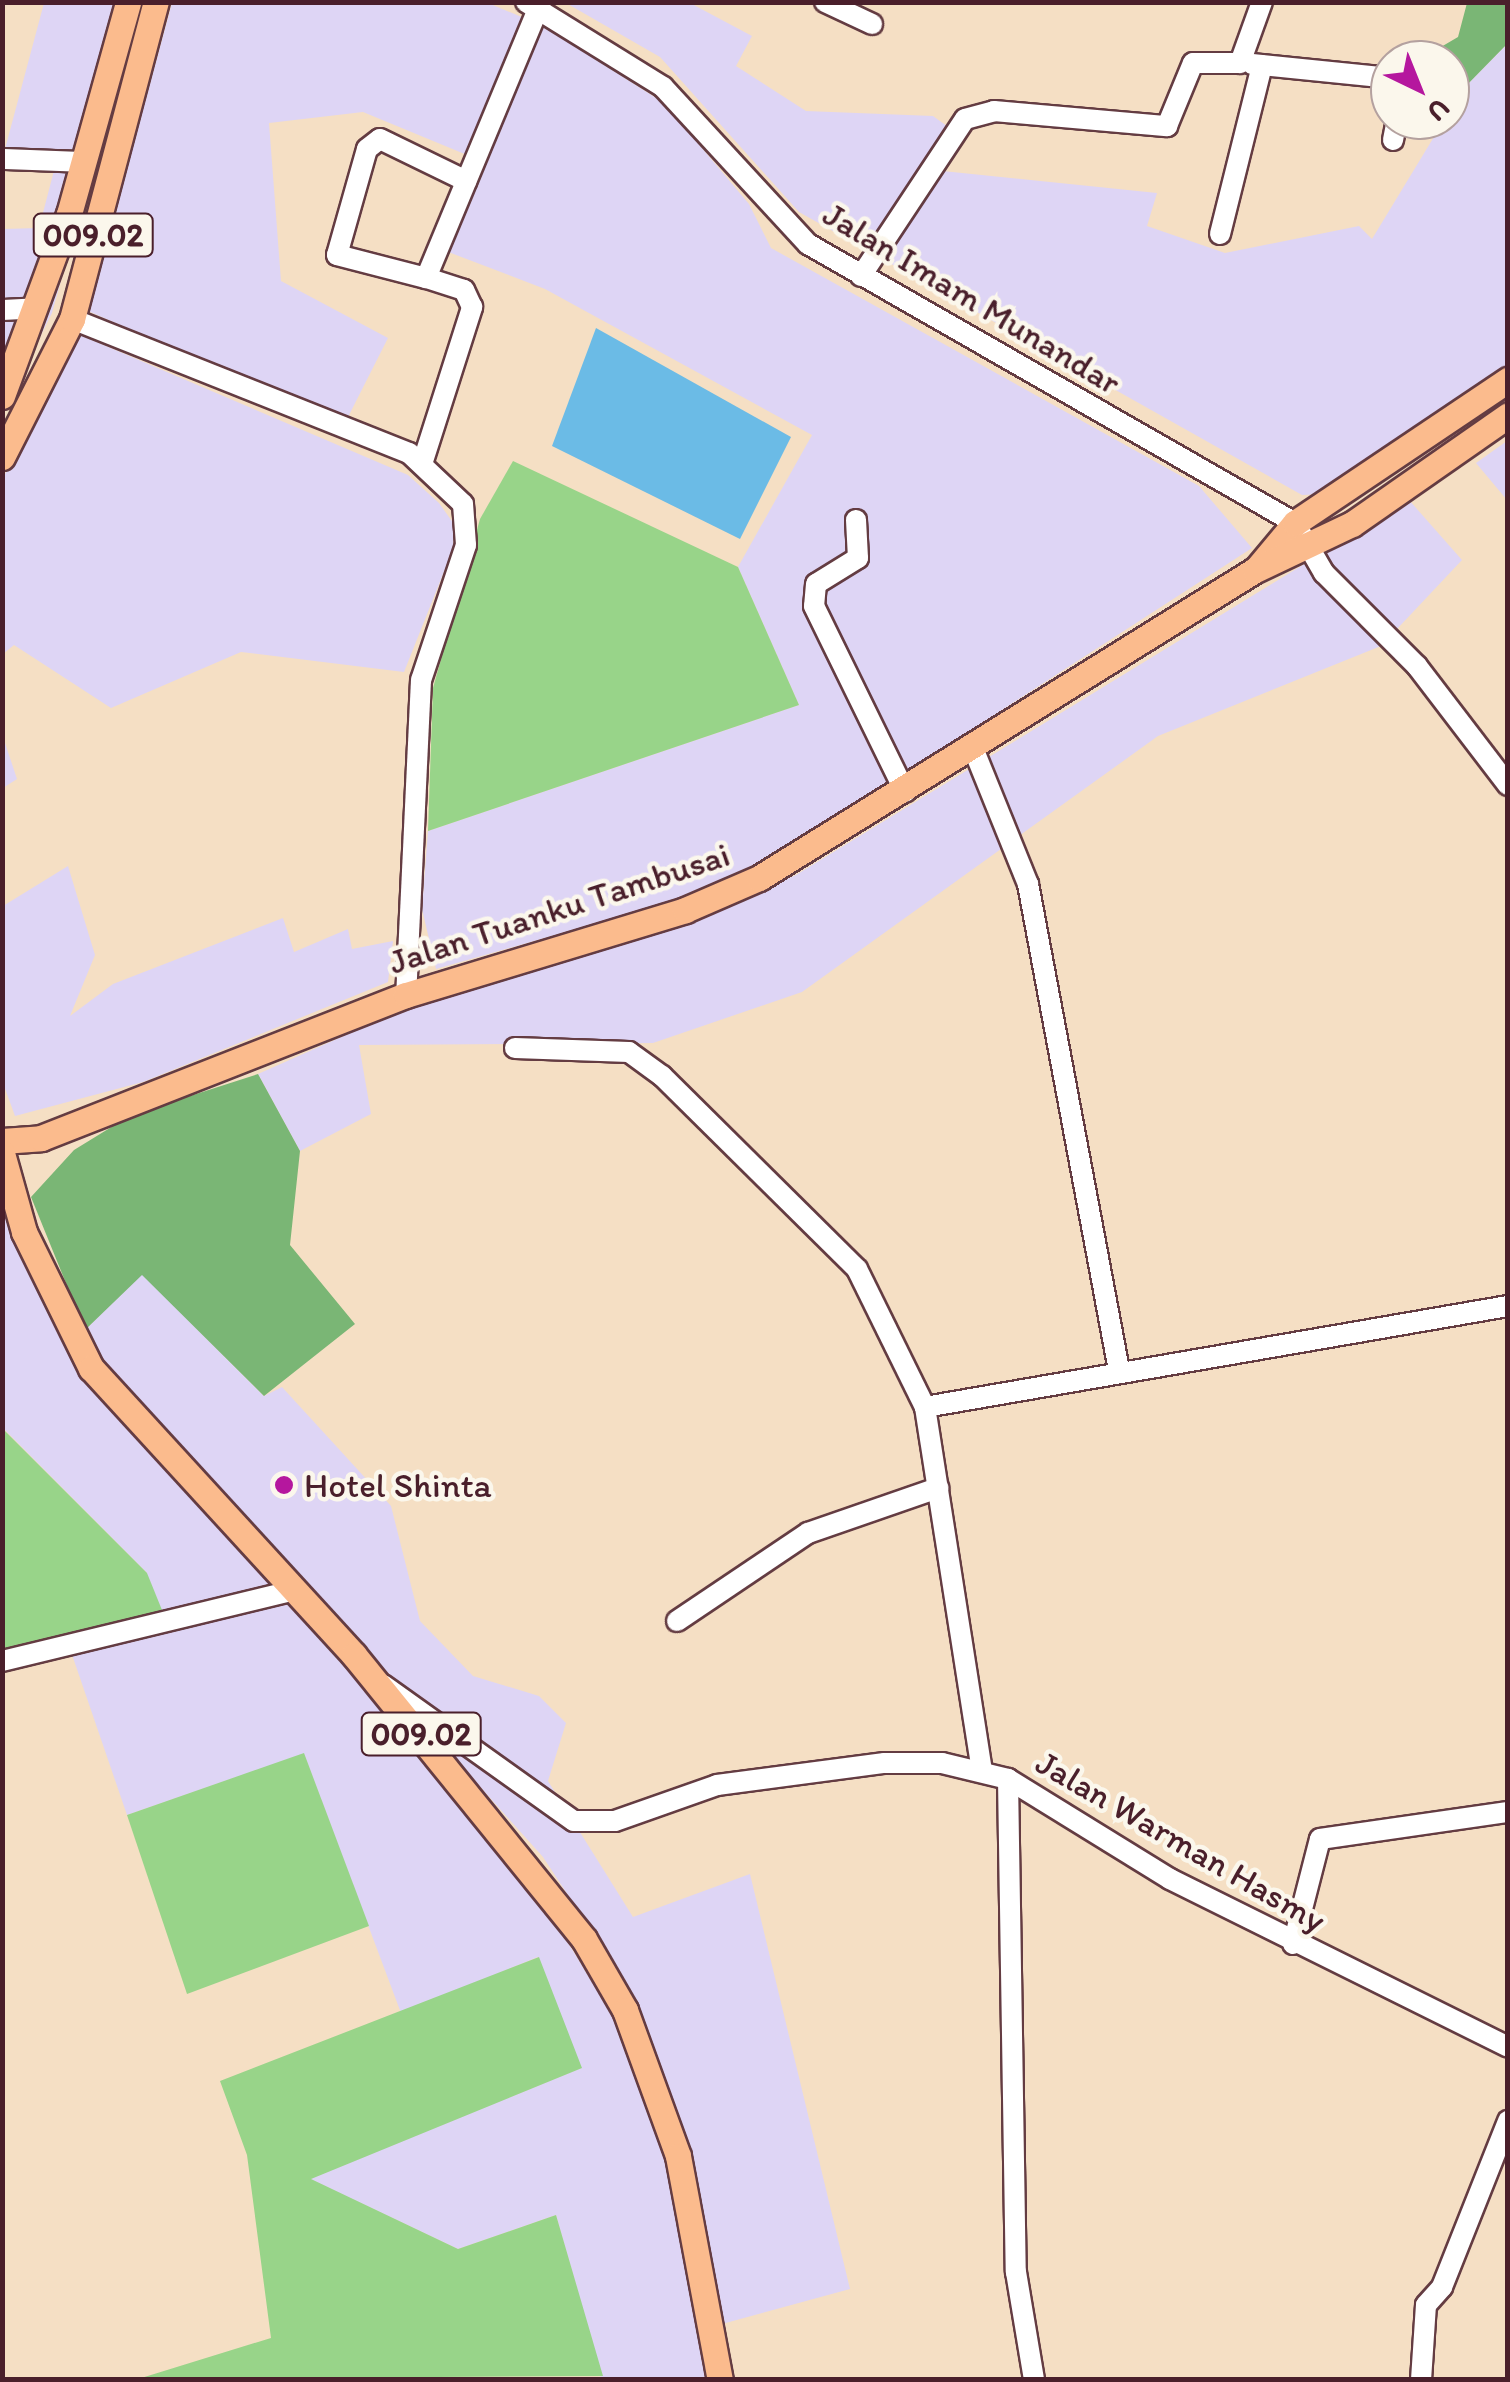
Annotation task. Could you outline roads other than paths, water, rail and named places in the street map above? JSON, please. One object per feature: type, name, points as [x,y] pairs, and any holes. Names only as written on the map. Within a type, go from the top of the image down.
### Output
[{"type":"main road","name":"009.02","points":[[2,396],[84,162],[128,2]]},
{"type":"main road","name":"009.02","points":[[2,457],[72,320],[156,2]]},
{"type":"main road","name":"Jalan Tuanku Tambusai","points":[[1256,570],[1295,523],[1508,380]]},
{"type":"main road","name":"Jalan Tuanku Tambusai","points":[[2,1141],[42,1138],[406,995],[685,910],[905,792],[1256,570],[1308,550],[1508,416]]},
{"type":"main road","name":"009.02","points":[[2,1153],[32,1250],[91,1368],[378,1682],[541,1880],[624,2010],[678,2156],[720,2380]]},
{"type":"street","points":[[824,2],[872,24]]},
{"type":"street","points":[[1240,63],[1262,2]]},
{"type":"street","points":[[426,278],[535,4]]},
{"type":"street","name":"Jalan Imam Munandar","points":[[535,4],[662,87],[784,222],[861,276],[1295,523]]},
{"type":"street","points":[[861,276],[973,114],[1155,129],[1177,111],[1192,64],[1240,63],[1370,76]]},
{"type":"street","points":[[1220,234],[1262,65]]},
{"type":"street","points":[[424,461],[472,307],[464,290],[337,255],[367,149],[380,139],[466,181]]},
{"type":"street","points":[[2,160],[84,162]]},
{"type":"street","points":[[2,310],[36,308]]},
{"type":"street","points":[[72,320],[424,461],[469,522],[421,680],[406,995]]},
{"type":"street","points":[[856,520],[858,558],[816,584],[814,606],[905,792]]},
{"type":"street","points":[[1295,523],[1308,550],[1417,666],[1508,786]]},
{"type":"street","points":[[973,748],[1028,884],[1120,1372]]},
{"type":"street","points":[[516,1048],[628,1052],[662,1076],[856,1269],[925,1408],[982,1770]]},
{"type":"street","points":[[925,1408],[1508,1306]]},
{"type":"street","points":[[677,1621],[808,1533],[938,1488]]},
{"type":"street","points":[[2,1661],[296,1590]]},
{"type":"street","name":"Jalan Warman Hasmy","points":[[378,1682],[466,1736],[574,1821],[615,1821],[769,1777],[885,1763],[982,1770],[1008,1779],[1292,1944],[1508,2046]]},
{"type":"street","points":[[1008,1779],[1016,2272],[1034,2380]]},
{"type":"street","points":[[1292,1944],[1320,1839],[1508,1812]]},
{"type":"street","points":[[1421,2380],[1426,2306],[1450,2269],[1508,2121]]},
{"type":"water","points":[[596,328],[791,437],[740,539],[552,446]]},
{"type":"place","name":"Hotel Shinta","points":[[284,1485]]}]
